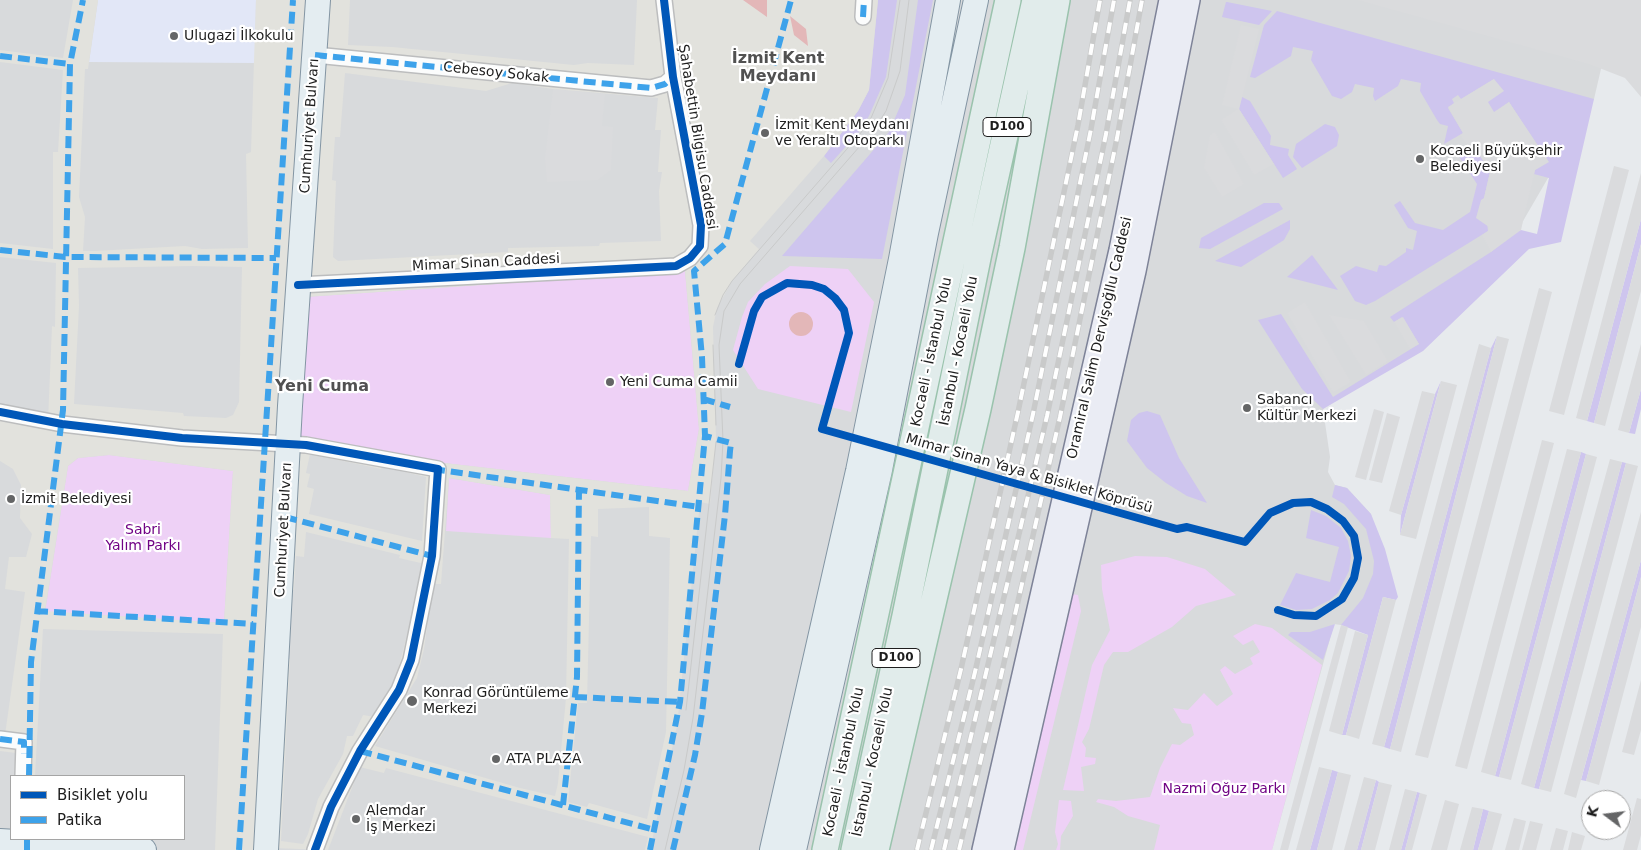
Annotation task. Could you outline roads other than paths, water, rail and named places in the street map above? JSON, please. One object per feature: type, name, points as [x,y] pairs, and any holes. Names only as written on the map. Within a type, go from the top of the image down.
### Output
[{"type":"highway","name":"Kocaeli - İstanbul Yolu","points":[[825,850],[1008,0]]},
{"type":"highway","name":"İstanbul - Kocaeli Yolu","points":[[854,850],[907,607],[978,253],[1036,0]]},
{"type":"highway","points":[[876,850],[1006,277],[1057,0]]},
{"type":"main road","name":"Cumhuriyet Bulvarı","points":[[266,850],[288,443],[318,0]]},
{"type":"main road","points":[[772,850],[858,471],[903,249],[948,0]]},
{"type":"main road","points":[[794,850],[879,475],[928,224],[976,0]]},
{"type":"main road","name":"Oramiral Salim Dervişoğllu Caddesi","points":[[983,850],[1118,259],[1170,0]]},
{"type":"main road","name":"Oramiral Salim Dervişoğllu Caddesi","points":[[1003,850],[1135,271],[1189,0]]},
{"type":"main road","points":[[15,841],[144,850]]},
{"type":"street","name":"Şahabettin Bilgisu Caddesi","points":[[664,0],[674,77],[701,234],[700,246],[690,258],[676,266]]},
{"type":"street","points":[[863,17],[864,0]]},
{"type":"street","name":"Cebesoy Sokak","points":[[315,55],[651,88],[665,84],[674,77]]},
{"type":"street","name":"Mimar Sinan Caddesi","points":[[298,285],[676,266]]},
{"type":"street","points":[[0,412],[108,430],[236,441],[288,443],[438,469],[432,556],[411,660],[399,690],[360,751],[330,807],[315,850]]},
{"type":"street","points":[[0,739],[24,742],[23,775]]},
{"type":"tram line","points":[[715,315],[723,295],[732,281],[860,134],[871,118],[888,78],[900,0]]},
{"type":"tram line","points":[[665,850],[684,770],[693,718],[721,478],[723,441],[719,345],[724,311],[740,284],[873,131],[886,111],[900,71],[909,0]]},
{"type":"tram line","points":[[713,345],[716,425]]},
{"type":"tram line","points":[[686,710],[716,442]]},
{"type":"railway","points":[[917,850],[961,669],[1018,412],[1078,125],[1100,0]]},
{"type":"railway","points":[[931,850],[975,672],[1033,414],[1091,129],[1114,0]]},
{"type":"railway","points":[[944,850],[1047,416],[1106,134],[1130,0]]},
{"type":"railway","points":[[959,850],[1060,417],[1117,138],[1142,0]]},
{"type":"place","name":"Ulugazi İlkokulu","points":[[174,36]]},
{"type":"place","name":"İzmit Kent Meydanı ve Yeraltı Otoparkı","points":[[765,133]]},
{"type":"place","name":"Kocaeli Büyükşehir Belediyesi","points":[[1420,159]]},
{"type":"place","name":"Yeni Cuma Camii","points":[[610,382]]},
{"type":"place","name":"Sabancı Kültür Merkezi","points":[[1247,408]]},
{"type":"place","name":"İzmit Belediyesi","points":[[11,499]]},
{"type":"place","name":"Konrad Görüntüleme Merkezi","points":[[412,701]]},
{"type":"place","name":"ATA PLAZA","points":[[496,759]]},
{"type":"place","name":"Alemdar İş Merkezi","points":[[356,819]]},
{"type":"district","name":"İzmit Kent Meydanı","points":[[778,68]]},
{"type":"district","name":"Yeni Cuma","points":[[322,387]]},
{"type":"park label","name":"Sabri Yalım Parkı","points":[[143,538]]},
{"type":"park label","name":"Nazmi Oğuz Parkı","points":[[1224,789]]}]
